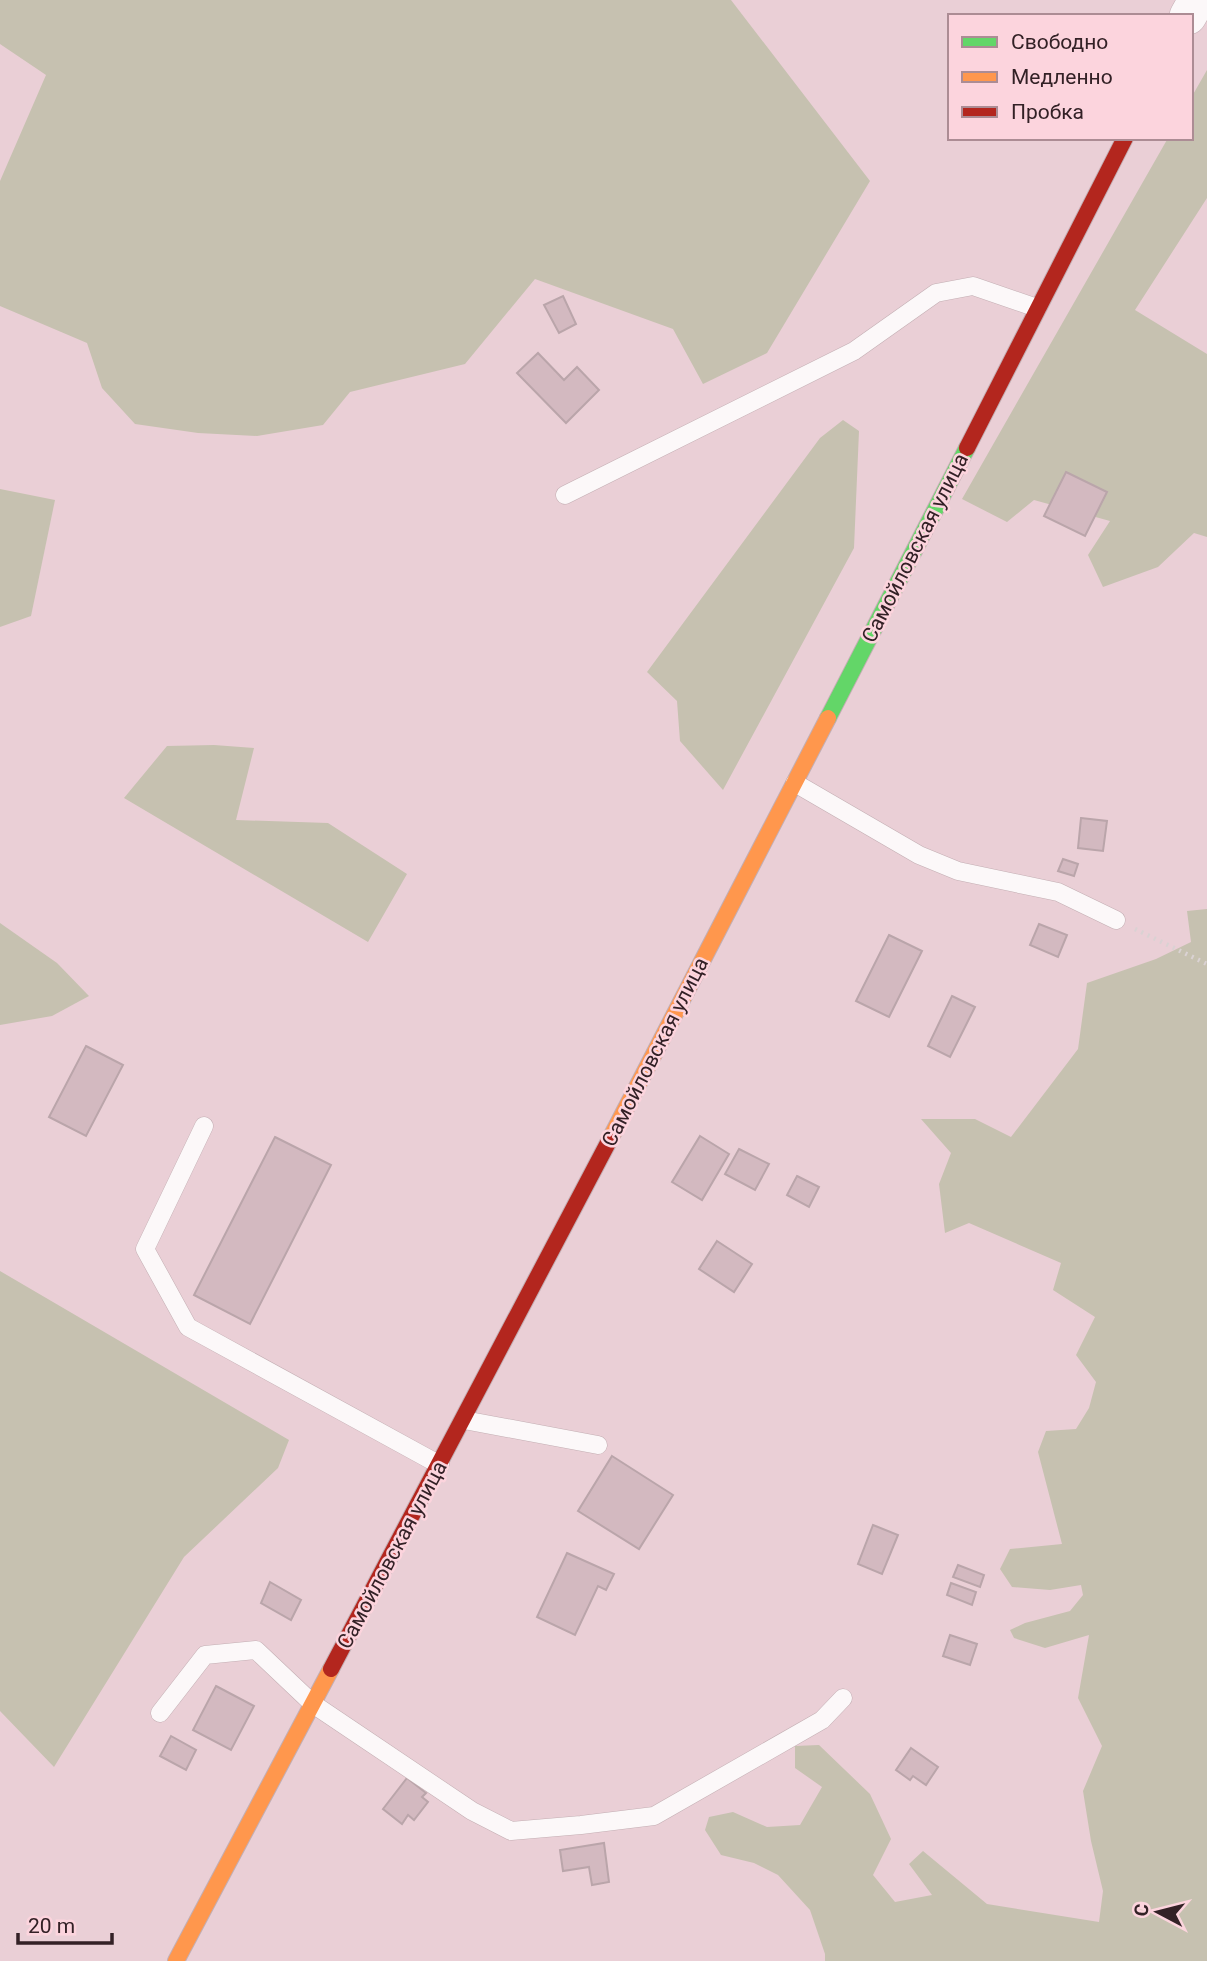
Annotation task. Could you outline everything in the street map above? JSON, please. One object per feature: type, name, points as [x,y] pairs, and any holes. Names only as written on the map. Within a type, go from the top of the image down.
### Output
[{"type":"street","name":"Самойловская улица","points":[[176,1961],[464,1420],[795,783],[1124,140]]},
{"type":"lane","points":[[565,495],[854,351],[936,293],[973,286],[1037,308]]},
{"type":"lane","points":[[795,783],[919,855],[958,871],[1058,892],[1116,920]]},
{"type":"lane","points":[[204,1126],[145,1250],[188,1327],[440,1465]]},
{"type":"lane","points":[[464,1420],[598,1445]]},
{"type":"lane","points":[[160,1713],[205,1655],[256,1650],[313,1704],[472,1811],[511,1831],[654,1816],[822,1720],[843,1698]]},
{"type":"path","points":[[1116,920],[1207,964]]},
{"type":"shaded area","points":[[0,0],[731,0],[870,181],[767,353],[703,384],[673,329],[535,279],[465,364],[350,392],[323,425],[257,436],[198,433],[135,424],[102,388],[87,343],[0,306],[0,181],[46,75],[0,44]]},
{"type":"shaded area","points":[[1207,70],[1207,198],[1135,310],[1207,354],[1207,537],[1194,533],[1158,567],[1103,587],[1088,555],[1110,521],[1034,500],[1007,522],[962,499],[1167,140],[1193,140],[1193,94]]},
{"type":"shaded area","points":[[843,420],[859,431],[854,548],[723,790],[680,741],[677,701],[647,672],[820,438]]},
{"type":"shaded area","points":[[0,489],[55,500],[31,616],[0,627]]},
{"type":"shaded area","points":[[167,746],[254,748],[236,820],[328,823],[407,874],[368,942],[124,798]]},
{"type":"shaded area","points":[[1207,909],[1207,1961],[825,1961],[810,1910],[778,1875],[754,1863],[721,1855],[705,1830],[709,1817],[733,1812],[767,1827],[800,1825],[822,1787],[795,1768],[795,1746],[819,1745],[870,1794],[891,1839],[873,1875],[895,1902],[932,1895],[909,1864],[923,1851],[987,1904],[1099,1922],[1103,1891],[1083,1791],[1102,1746],[1078,1698],[1089,1635],[1045,1648],[1014,1638],[1010,1630],[1025,1623],[1070,1611],[1083,1595],[1081,1585],[1050,1590],[1012,1587],[1000,1569],[1010,1549],[1062,1544],[1038,1452],[1046,1431],[1076,1429],[1089,1408],[1096,1382],[1076,1355],[1095,1317],[1053,1290],[1061,1263],[969,1223],[945,1233],[939,1184],[951,1153],[921,1119],[975,1119],[1011,1137],[1078,1049],[1087,983],[1156,959],[1191,942],[1187,911]]},
{"type":"shaded area","points":[[0,923],[57,963],[89,996],[52,1016],[0,1025]]},
{"type":"shaded area","points":[[0,1271],[289,1440],[278,1468],[184,1557],[54,1767],[0,1711]]},
{"type":"building","points":[[563,296],[576,324],[559,333],[544,305]]},
{"type":"building","points":[[538,353],[564,380],[577,367],[599,390],[566,423],[517,373]]},
{"type":"building","points":[[1066,472],[1107,492],[1085,536],[1044,516]]},
{"type":"building","points":[[1081,818],[1107,821],[1103,851],[1078,848]]},
{"type":"building","points":[[1063,859],[1078,864],[1074,876],[1058,871]]},
{"type":"building","points":[[1039,924],[1067,935],[1058,957],[1030,945]]},
{"type":"building","points":[[889,935],[922,951],[889,1017],[856,1001]]},
{"type":"building","points":[[952,996],[975,1007],[950,1057],[928,1046]]},
{"type":"building","points":[[86,1046],[123,1065],[86,1136],[49,1117]]},
{"type":"building","points":[[700,1136],[729,1154],[702,1200],[672,1182]]},
{"type":"building","points":[[275,1137],[331,1165],[250,1324],[194,1295]]},
{"type":"building","points":[[739,1149],[769,1164],[755,1190],[725,1174]]},
{"type":"building","points":[[797,1176],[819,1187],[809,1207],[787,1195]]},
{"type":"building","points":[[717,1241],[752,1264],[734,1292],[699,1269]]},
{"type":"building","points":[[612,1456],[673,1495],[639,1549],[578,1511]]},
{"type":"building","points":[[873,1525],[898,1535],[882,1574],[858,1564]]},
{"type":"building","points":[[567,1553],[614,1574],[606,1590],[598,1586],[575,1635],[537,1617]]},
{"type":"building","points":[[958,1565],[984,1575],[980,1587],[953,1577]]},
{"type":"building","points":[[270,1582],[301,1600],[291,1620],[261,1603]]},
{"type":"building","points":[[951,1583],[976,1592],[972,1605],[947,1595]]},
{"type":"building","points":[[950,1635],[977,1644],[970,1665],[943,1656]]},
{"type":"building","points":[[216,1686],[254,1706],[231,1750],[193,1730]]},
{"type":"building","points":[[171,1736],[196,1750],[186,1770],[160,1756]]},
{"type":"building","points":[[911,1748],[938,1767],[926,1785],[913,1776],[910,1780],[896,1770]]},
{"type":"building","points":[[407,1778],[426,1793],[422,1797],[428,1802],[414,1820],[408,1815],[402,1824],[383,1809]]},
{"type":"building","points":[[604,1843],[609,1882],[592,1885],[589,1867],[563,1871],[560,1850]]},
{"type":"traffic: fast","points":[[828,718],[967,448]]},
{"type":"traffic: slow","points":[[609,1141],[828,718]]},
{"type":"traffic: slow","points":[[176,1961],[331,1669]]},
{"type":"traffic: jam","points":[[967,448],[1124,140]]},
{"type":"traffic: jam","points":[[331,1669],[609,1141]]}]
